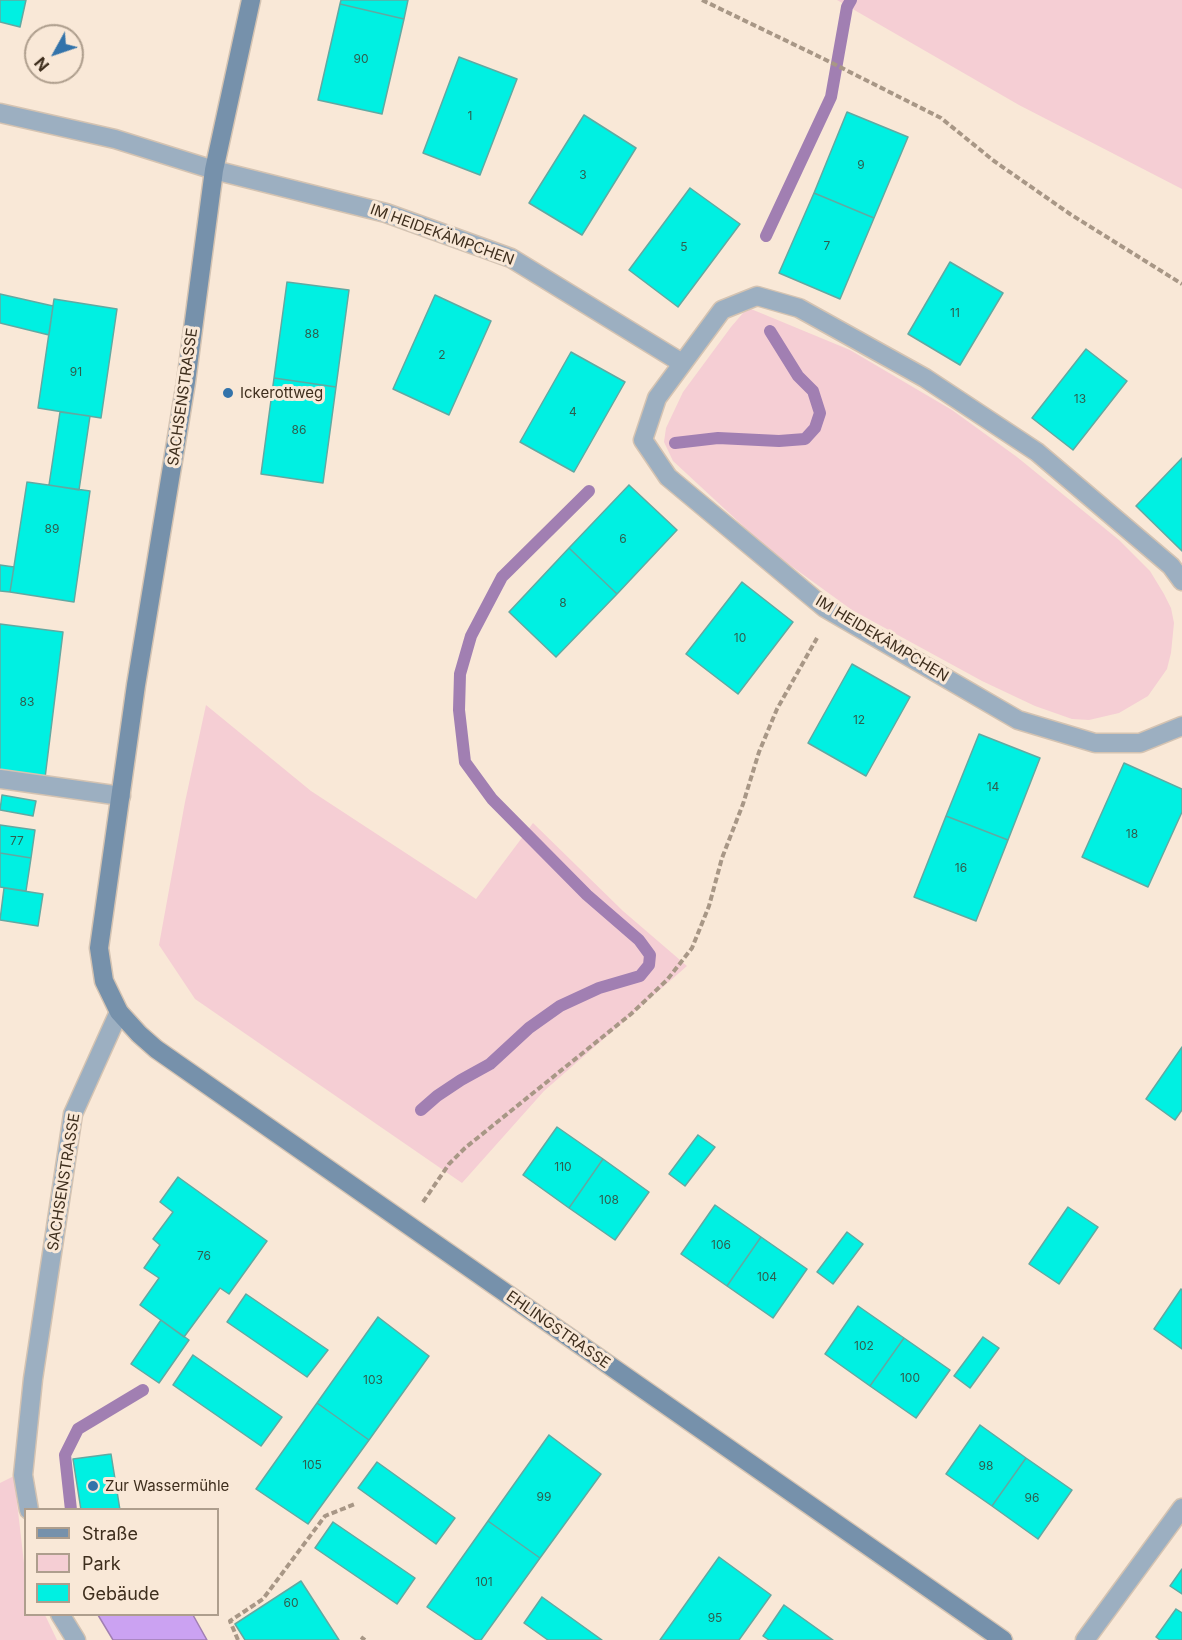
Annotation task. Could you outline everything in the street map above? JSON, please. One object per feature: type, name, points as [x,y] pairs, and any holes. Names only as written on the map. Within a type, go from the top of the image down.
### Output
[{"type":"street","name":"SACHSENSTRASSE","points":[[29,1508],[23,1475],[33,1378],[73,1114],[119,1012],[104,981],[99,948],[136,685],[186,382],[214,170],[251,0]]},
{"type":"street","points":[[0,113],[115,139],[214,170]]},
{"type":"street","name":"IM HEIDEKÄMPCHEN","points":[[214,170],[386,213],[511,258],[682,363]]},
{"type":"street","name":"IM HEIDEKÄMPCHEN","points":[[1182,581],[1171,566],[1037,452],[926,378],[799,308],[757,296],[722,310],[657,398],[643,440],[668,477],[778,571],[832,612],[1018,720],[1095,743],[1140,743],[1182,726]]},
{"type":"street","points":[[0,779],[121,796]]},
{"type":"street","name":"EHLINGSTRASSE","points":[[119,1012],[139,1034],[156,1048],[1003,1640]]},
{"type":"street","points":[[1084,1640],[1182,1508]]},
{"type":"street","points":[[61,1616],[76,1640]]},
{"type":"path","points":[[702,0],[941,118],[994,161],[1070,214],[1182,284]]},
{"type":"path","points":[[407,1225],[449,1164],[465,1148],[632,1014],[667,981],[692,948],[709,906],[722,858],[763,742],[777,709],[832,612]]},
{"type":"path","points":[[238,1640],[230,1621],[263,1599],[326,1516],[355,1504]]},
{"type":"green space","points":[[837,0],[1182,0],[1182,189],[1019,105]]},
{"type":"green space","points":[[751,309],[850,350],[952,410],[1017,457],[1119,540],[1150,571],[1171,608],[1174,623],[1167,669],[1148,696],[1119,713],[1089,720],[1072,719],[1035,706],[982,681],[852,610],[769,550],[673,461],[664,442],[666,428],[683,392],[731,327],[743,313]]},
{"type":"green space","points":[[206,705],[311,791],[476,899],[533,823],[623,911],[687,966],[544,1091],[462,1183],[195,999],[159,945],[185,802]]},
{"type":"green space","points":[[14,1476],[24,1563],[24,1616],[45,1616],[57,1640],[0,1640],[0,1483]]},
{"type":"shaded area","points":[[99,1616],[194,1616],[207,1640],[113,1640]]},
{"type":"building","points":[[0,0],[26,0],[20,27],[0,22]]},
{"type":"building","points":[[341,0],[408,0],[404,19],[340,4]]},
{"type":"building","points":[[340,4],[404,19],[382,114],[318,100]]},
{"type":"building","points":[[459,57],[517,79],[480,175],[423,153]]},
{"type":"building","points":[[847,112],[908,137],[874,218],[814,193]]},
{"type":"building","points":[[584,115],[636,148],[582,235],[529,203]]},
{"type":"building","points":[[690,188],[740,224],[678,307],[629,270]]},
{"type":"building","points":[[814,193],[874,218],[840,299],[779,273]]},
{"type":"building","points":[[950,262],[1003,293],[960,365],[908,334]]},
{"type":"building","points":[[287,282],[349,290],[336,387],[274,378]]},
{"type":"building","points":[[0,294],[53,306],[49,335],[0,323]]},
{"type":"building","points":[[435,295],[491,321],[449,415],[393,389]]},
{"type":"building","points":[[54,299],[117,309],[101,418],[38,408]]},
{"type":"building","points":[[1086,349],[1127,381],[1073,450],[1032,418]]},
{"type":"building","points":[[571,352],[625,382],[574,472],[520,442]]},
{"type":"building","points":[[274,378],[336,387],[323,483],[261,474]]},
{"type":"building","points":[[60,412],[90,416],[79,490],[49,485]]},
{"type":"building","points":[[1182,458],[1182,551],[1136,506]]},
{"type":"building","points":[[27,482],[90,491],[74,602],[10,592]]},
{"type":"building","points":[[629,485],[677,530],[617,594],[569,548]]},
{"type":"building","points":[[569,548],[617,594],[556,657],[509,612]]},
{"type":"building","points":[[0,565],[14,567],[10,592],[0,591]]},
{"type":"building","points":[[742,582],[793,622],[738,694],[686,654]]},
{"type":"building","points":[[0,624],[63,632],[45,778],[0,772]]},
{"type":"building","points":[[852,664],[910,697],[866,776],[808,743]]},
{"type":"building","points":[[979,734],[1040,758],[1008,840],[946,816]]},
{"type":"building","points":[[1124,763],[1182,789],[1182,812],[1148,887],[1082,857]]},
{"type":"building","points":[[2,795],[36,801],[33,816],[0,810]]},
{"type":"building","points":[[946,816],[1008,840],[976,921],[914,897]]},
{"type":"building","points":[[0,825],[35,830],[31,858],[0,853]]},
{"type":"building","points":[[0,853],[31,858],[26,891],[0,887]]},
{"type":"building","points":[[4,888],[43,894],[38,926],[0,920]]},
{"type":"building","points":[[1182,1047],[1182,1110],[1175,1120],[1146,1099]]},
{"type":"building","points":[[557,1127],[603,1159],[569,1208],[523,1175]]},
{"type":"building","points":[[698,1135],[715,1147],[685,1186],[669,1174]]},
{"type":"building","points":[[603,1159],[649,1192],[615,1240],[569,1208]]},
{"type":"building","points":[[178,1177],[267,1241],[229,1294],[220,1288],[184,1337],[140,1305],[159,1278],[144,1268],[160,1245],[153,1239],[173,1212],[160,1202]]},
{"type":"building","points":[[715,1205],[761,1237],[727,1286],[681,1254]]},
{"type":"building","points":[[1068,1207],[1098,1227],[1059,1284],[1029,1264]]},
{"type":"building","points":[[847,1232],[863,1244],[833,1284],[817,1272]]},
{"type":"building","points":[[761,1237],[807,1269],[773,1318],[727,1286]]},
{"type":"building","points":[[1182,1290],[1182,1349],[1154,1329]]},
{"type":"building","points":[[246,1294],[328,1350],[307,1377],[227,1322]]},
{"type":"building","points":[[858,1306],[904,1338],[870,1386],[825,1354]]},
{"type":"building","points":[[378,1317],[429,1356],[369,1440],[317,1403]]},
{"type":"building","points":[[161,1320],[189,1340],[159,1383],[131,1364]]},
{"type":"building","points":[[983,1337],[999,1348],[970,1388],[954,1376]]},
{"type":"building","points":[[904,1338],[950,1370],[916,1418],[870,1386]]},
{"type":"building","points":[[193,1355],[282,1417],[261,1446],[173,1385]]},
{"type":"building","points":[[317,1403],[369,1440],[308,1524],[256,1489]]},
{"type":"building","points":[[980,1425],[1026,1458],[992,1506],[946,1474]]},
{"type":"building","points":[[549,1435],[601,1474],[540,1558],[488,1521]]},
{"type":"building","points":[[111,1454],[120,1508],[81,1508],[73,1459]]},
{"type":"building","points":[[1026,1458],[1072,1490],[1038,1539],[992,1506]]},
{"type":"building","points":[[377,1462],[455,1518],[436,1544],[358,1488]]},
{"type":"building","points":[[488,1521],[540,1558],[481,1640],[476,1640],[427,1607]]},
{"type":"building","points":[[333,1522],[415,1578],[397,1604],[315,1548]]},
{"type":"building","points":[[719,1557],[771,1595],[739,1640],[660,1640]]},
{"type":"building","points":[[1182,1569],[1182,1594],[1170,1586]]},
{"type":"building","points":[[301,1581],[339,1640],[245,1640],[235,1624]]},
{"type":"building","points":[[542,1597],[602,1640],[548,1640],[524,1623]]},
{"type":"building","points":[[784,1605],[833,1640],[769,1640],[763,1636]]},
{"type":"building","points":[[1176,1609],[1182,1613],[1182,1640],[1160,1640],[1156,1637]]},
{"type":"waterway","points":[[766,236],[831,97],[847,7],[851,0]]},
{"type":"waterway","points":[[675,443],[718,438],[779,441],[805,439],[815,428],[820,413],[813,391],[798,376],[770,331]]},
{"type":"waterway","points":[[421,1110],[437,1096],[490,1064],[529,1028],[560,1006],[599,988],[640,976],[649,965],[650,955],[639,940],[587,895],[492,799],[465,762],[459,710],[460,674],[471,636],[502,577],[589,491]]},
{"type":"waterway","points":[[71,1508],[65,1455],[78,1429],[143,1390]]},
{"type":"place","name":"Ickerottweg","points":[[228,393]]},
{"type":"place","name":"Zur Wassermühle","points":[[93,1486]]}]
